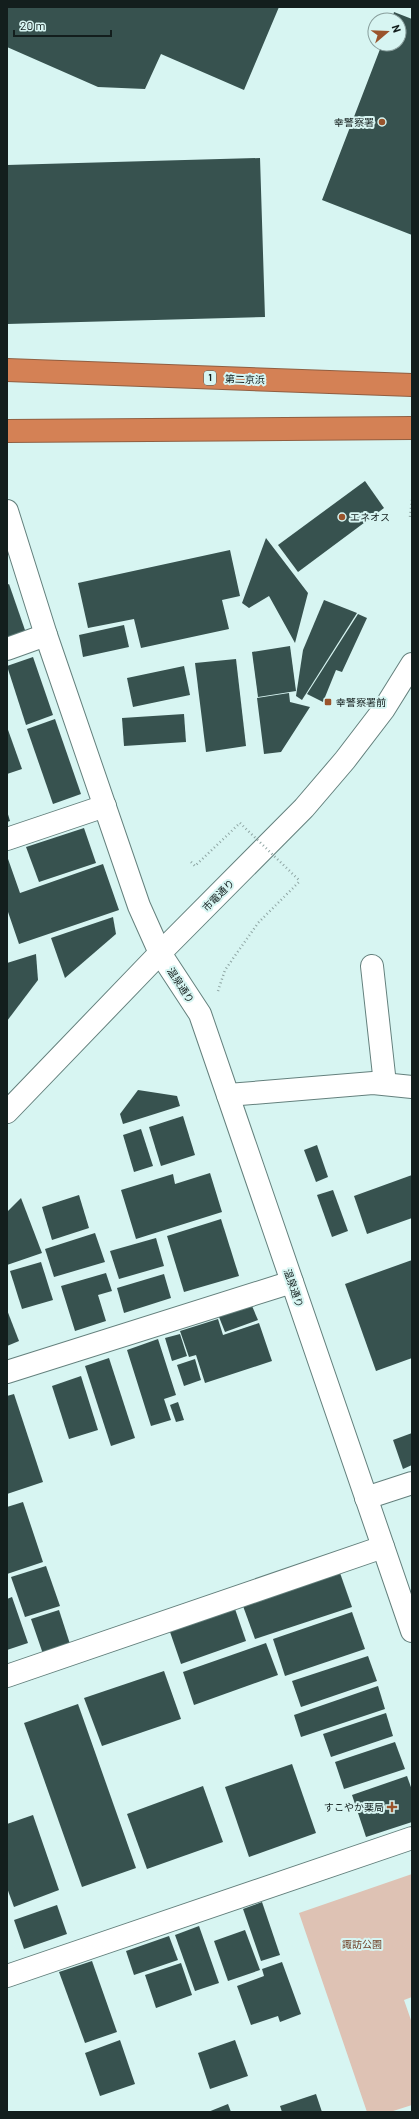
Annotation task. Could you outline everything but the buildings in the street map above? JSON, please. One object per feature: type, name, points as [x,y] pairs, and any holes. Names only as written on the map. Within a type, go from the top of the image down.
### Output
[{"type":"highway","name":"第二京浜","points":[[7,370],[412,386]]},
{"type":"highway","points":[[7,431],[412,428]]},
{"type":"street","name":"温泉通り","points":[[7,511],[46,635],[139,906],[160,953],[200,1014],[412,1631]]},
{"type":"street","points":[[7,649],[46,635]]},
{"type":"street","name":"市電通り","points":[[7,1112],[160,953],[304,808],[345,760],[379,716],[412,664]]},
{"type":"street","points":[[7,839],[105,806]]},
{"type":"street","points":[[372,966],[385,1084]]},
{"type":"street","points":[[228,1095],[373,1083],[412,1087]]},
{"type":"street","points":[[7,1372],[292,1282]]},
{"type":"street","points":[[366,1498],[412,1483]]},
{"type":"street","points":[[7,1676],[383,1547]]},
{"type":"street","points":[[7,1976],[412,1838]]},
{"type":"path","points":[[412,500],[410,505],[410,516],[412,517]]},
{"type":"path","points":[[191,862],[196,866],[240,823],[300,881],[258,923],[225,970],[216,997]]},
{"type":"green space","name":"諏訪公園","points":[[412,1874],[412,1997],[404,2000],[412,2023],[412,2105],[390,2112],[367,2112],[299,1913]]},
{"type":"place","name":"幸警察署","points":[[382,122]]},
{"type":"place","name":"エネオス","points":[[342,517]]},
{"type":"place","name":"幸警察署前","points":[[328,702]]},
{"type":"place","name":"すこやか薬局","points":[[392,1807]]}]
